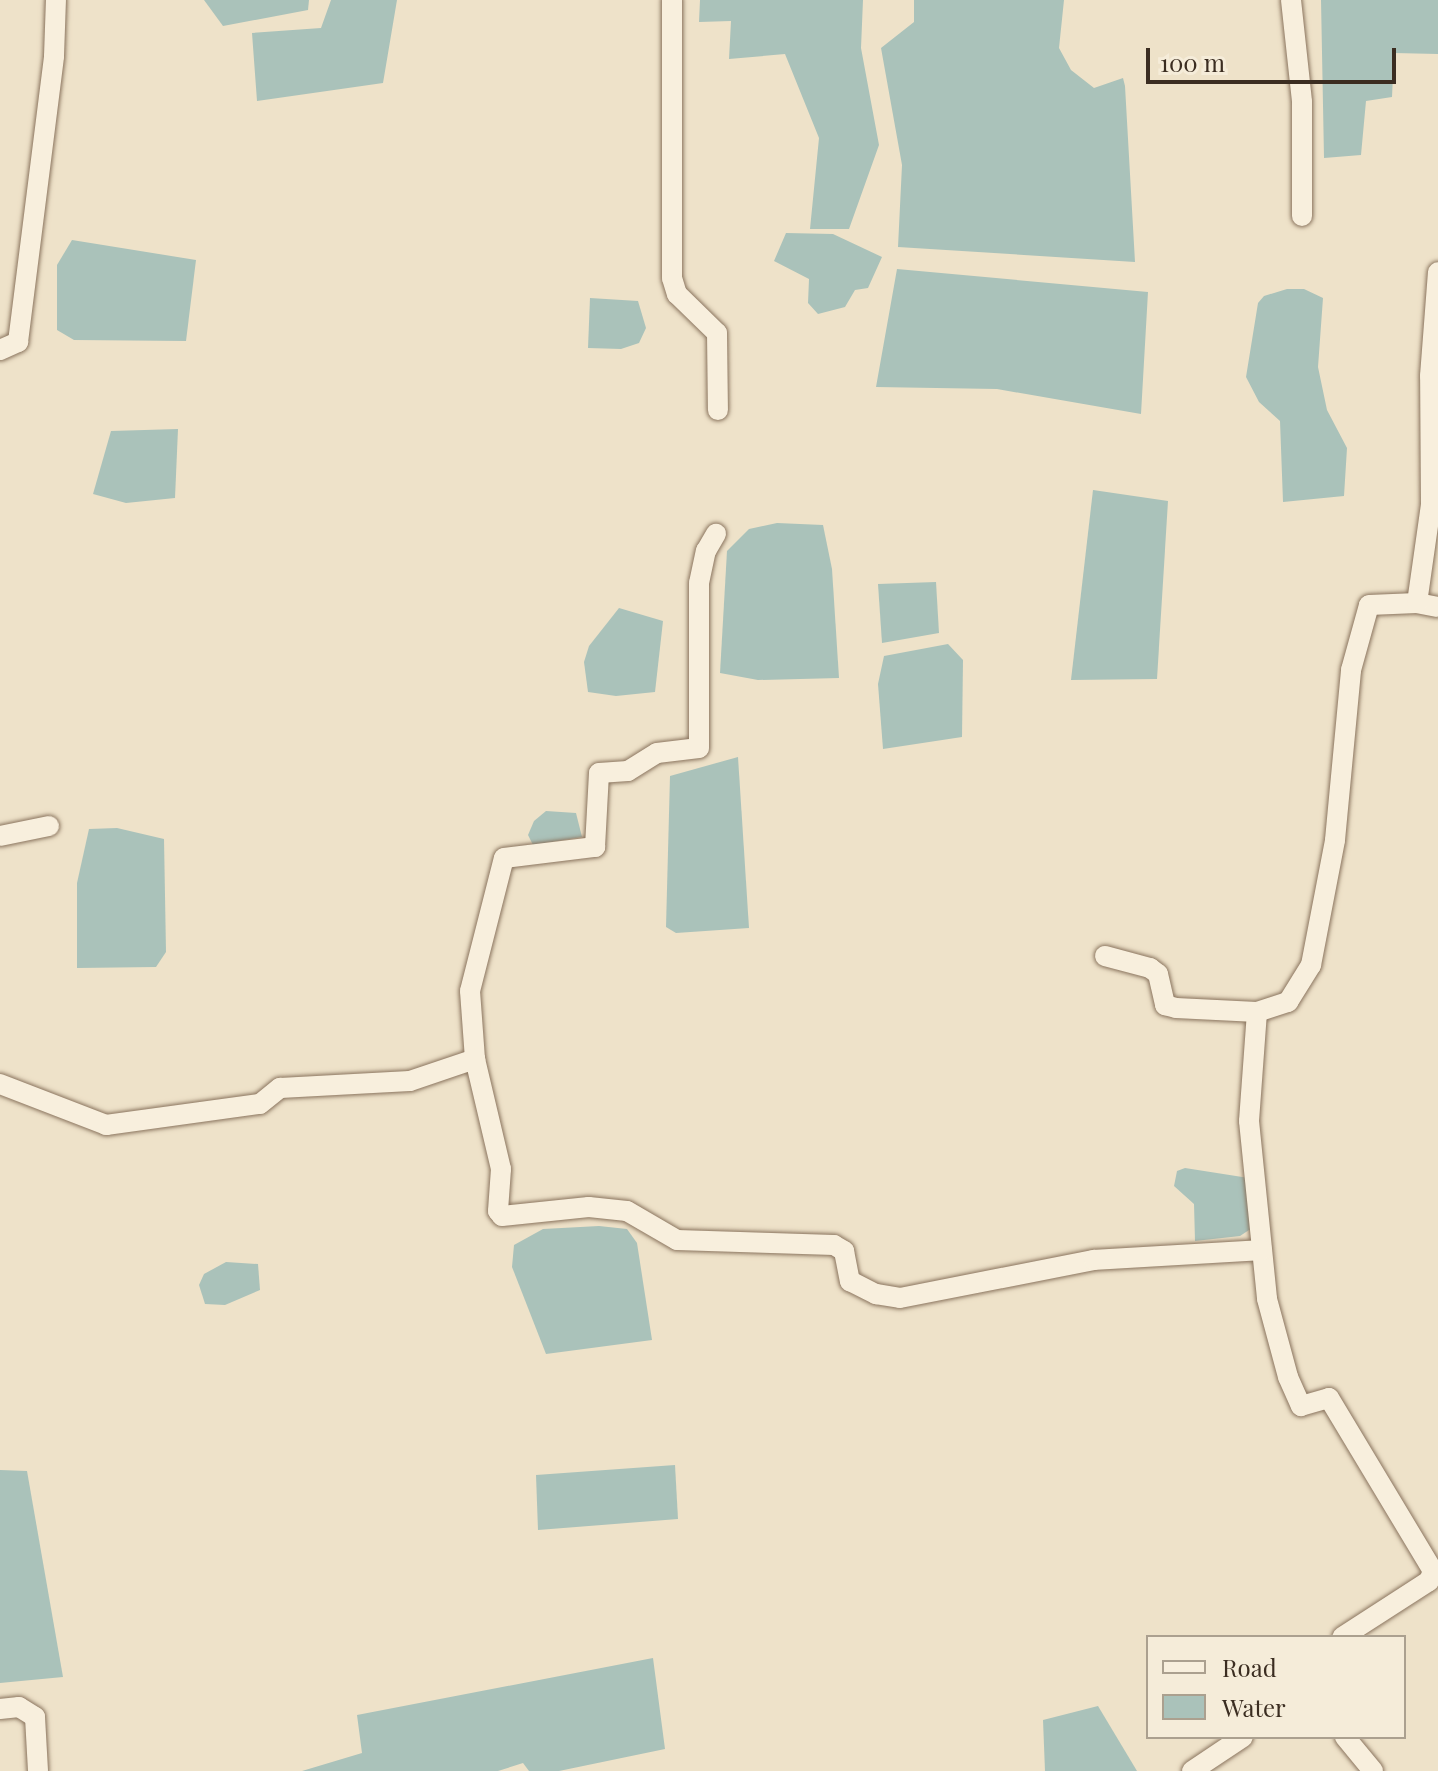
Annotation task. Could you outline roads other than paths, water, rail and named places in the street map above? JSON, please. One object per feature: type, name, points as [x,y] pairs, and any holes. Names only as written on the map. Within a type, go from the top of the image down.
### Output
[{"type":"street","points":[[0,350],[18,342],[54,56],[56,0]]},
{"type":"street","points":[[672,0],[672,278],[677,294],[717,333],[718,410]]},
{"type":"street","points":[[1291,0],[1302,102],[1302,216]]},
{"type":"street","points":[[1417,603],[1431,505],[1430,376],[1438,272]]},
{"type":"street","points":[[716,534],[706,551],[699,583],[699,748],[657,753],[628,771],[599,773],[595,847],[504,858],[470,991],[475,1059],[501,1169],[498,1211],[508,1217],[589,1207],[627,1211],[677,1240],[834,1245],[844,1251],[850,1281],[876,1294],[900,1298],[1094,1260],[1262,1250]]},
{"type":"street","points":[[1105,956],[1158,974],[1165,1005],[1257,1012],[1288,1002],[1311,965],[1335,840],[1351,670],[1369,605],[1417,603],[1438,607]]},
{"type":"street","points":[[0,836],[49,826]]},
{"type":"street","points":[[1257,1012],[1249,1121],[1267,1299],[1300,1404],[1329,1398],[1433,1571],[1429,1581],[1345,1635]]},
{"type":"street","points":[[0,1084],[106,1125],[260,1104],[280,1088],[410,1081],[475,1059]]},
{"type":"street","points":[[0,1709],[19,1707],[35,1717],[38,1771]]},
{"type":"street","points":[[1192,1771],[1240,1739]]},
{"type":"street","points":[[1347,1739],[1373,1771]]},
{"type":"water","points":[[204,0],[309,0],[308,10],[223,26]]},
{"type":"water","points":[[331,0],[397,0],[383,83],[257,101],[252,33],[321,28]]},
{"type":"water","points":[[700,0],[863,0],[861,48],[879,145],[849,229],[810,229],[819,138],[785,54],[729,59],[731,21],[699,22]]},
{"type":"water","points":[[914,0],[1064,0],[1059,48],[1071,70],[1094,88],[1123,78],[1135,262],[898,247],[902,165],[881,48],[914,22]]},
{"type":"water","points":[[1321,0],[1438,0],[1438,54],[1394,53],[1392,97],[1366,101],[1361,155],[1324,158]]},
{"type":"water","points":[[786,233],[833,234],[882,257],[868,288],[855,290],[845,307],[818,314],[808,303],[809,279],[774,261]]},
{"type":"water","points":[[72,240],[196,260],[186,341],[74,340],[57,330],[57,265]]},
{"type":"water","points":[[897,269],[1148,292],[1141,414],[997,389],[876,387]]},
{"type":"water","points":[[1287,289],[1304,289],[1323,298],[1318,367],[1327,410],[1347,448],[1344,496],[1283,502],[1280,421],[1259,402],[1246,377],[1258,303],[1264,296]]},
{"type":"water","points":[[590,298],[638,301],[646,328],[639,343],[621,349],[588,348]]},
{"type":"water","points":[[178,429],[175,498],[126,503],[93,494],[111,431]]},
{"type":"water","points":[[1093,490],[1168,501],[1157,679],[1071,680]]},
{"type":"water","points":[[777,523],[823,525],[832,569],[839,678],[758,680],[720,673],[727,551],[749,529]]},
{"type":"water","points":[[936,582],[939,633],[882,643],[878,584]]},
{"type":"water","points":[[619,608],[663,621],[655,692],[616,696],[588,692],[584,662],[589,646]]},
{"type":"water","points":[[948,644],[963,660],[962,737],[883,749],[878,684],[884,656]]},
{"type":"water","points":[[738,757],[749,928],[676,933],[666,927],[670,776]]},
{"type":"water","points":[[546,811],[576,813],[582,837],[533,845],[528,835],[534,821]]},
{"type":"water","points":[[117,828],[164,839],[166,952],[156,967],[77,968],[77,883],[89,829]]},
{"type":"water","points":[[1185,1168],[1255,1179],[1255,1226],[1240,1236],[1195,1241],[1194,1204],[1174,1186],[1177,1171]]},
{"type":"water","points":[[599,1226],[627,1229],[637,1243],[652,1340],[546,1354],[512,1267],[514,1245],[543,1229]]},
{"type":"water","points":[[226,1262],[258,1264],[260,1290],[225,1305],[205,1304],[199,1285],[204,1274]]},
{"type":"water","points":[[675,1465],[678,1519],[538,1530],[536,1475]]},
{"type":"water","points":[[0,1470],[27,1471],[63,1677],[0,1683]]},
{"type":"water","points":[[653,1658],[665,1749],[559,1771],[529,1771],[523,1763],[498,1771],[302,1771],[362,1753],[357,1715]]},
{"type":"water","points":[[1098,1706],[1137,1771],[1045,1771],[1043,1720]]}]
